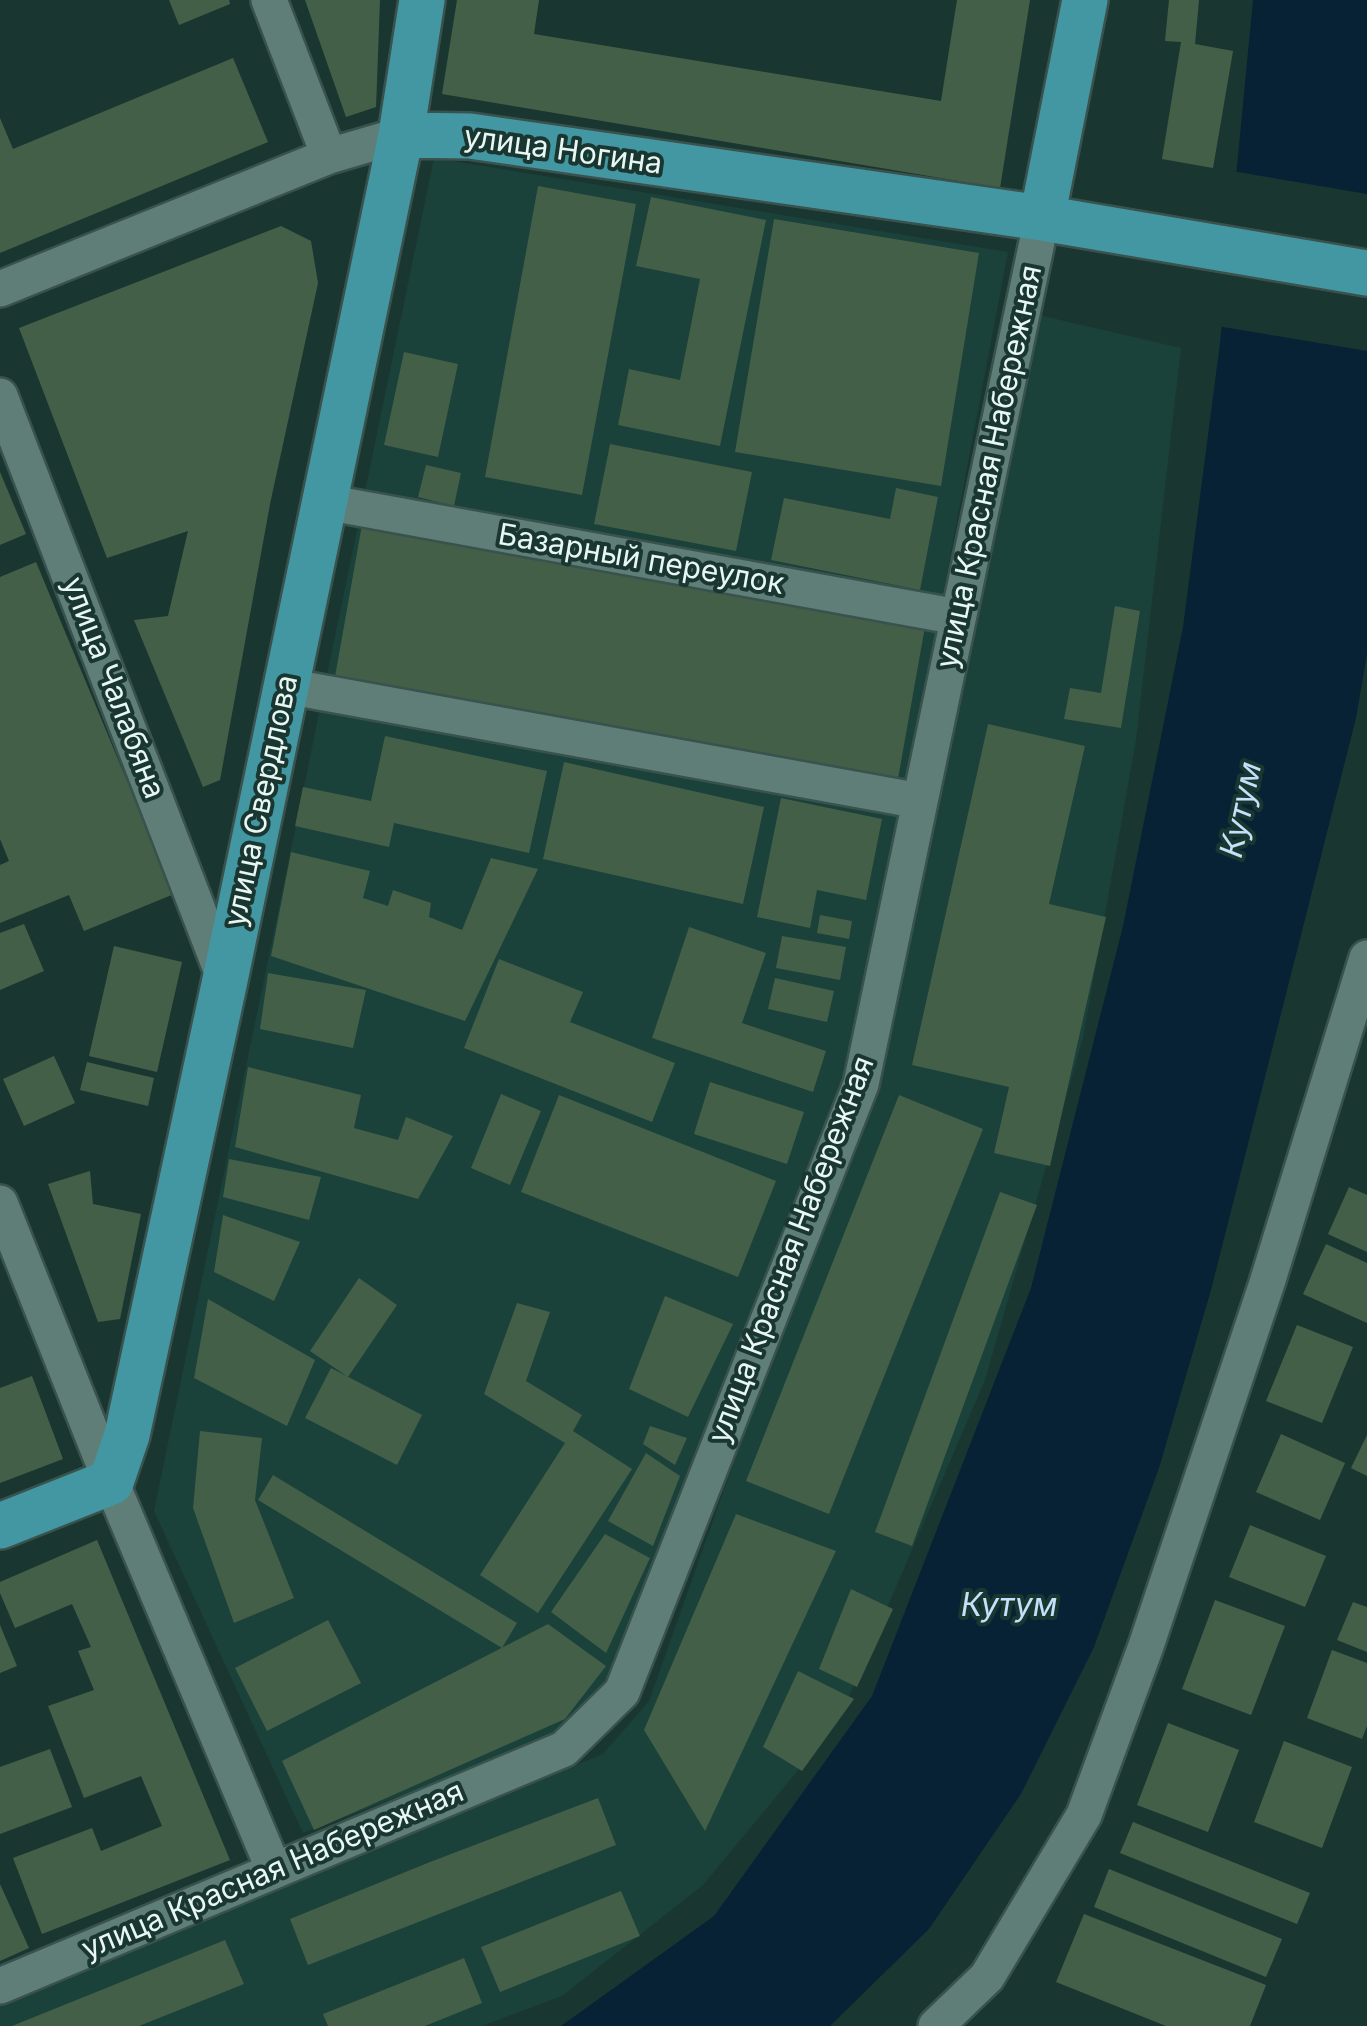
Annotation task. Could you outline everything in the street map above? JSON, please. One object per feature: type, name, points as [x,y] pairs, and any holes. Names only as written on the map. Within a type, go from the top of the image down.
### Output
[{"type":"main road","name":"улица Свердлова","points":[[111,1482],[128,1435],[225,980],[400,135],[422,0]]},
{"type":"main road","name":"улица Красная Набережная","points":[[1042,218],[1086,0]]},
{"type":"main road","name":"улица Ногина","points":[[400,135],[470,136],[1042,218],[1367,273]]},
{"type":"main road","points":[[0,1526],[111,1482]]},
{"type":"street","points":[[269,0],[329,156]]},
{"type":"street","name":"улица Ногина","points":[[0,289],[329,156],[400,135]]},
{"type":"street","name":"улица Красная Набережная","points":[[0,1986],[564,1748],[622,1692],[861,1084],[1042,218]]},
{"type":"street","name":"улица Чалабяна","points":[[0,396],[225,980]]},
{"type":"street","name":"Базарный переулок","points":[[325,502],[958,617]]},
{"type":"street","points":[[286,686],[920,801]]},
{"type":"street","points":[[936,2026],[988,1977],[1084,1815],[1146,1646],[1267,1283],[1367,958]]},
{"type":"street","points":[[0,1203],[111,1482],[274,1870]]},
{"type":"shaded area","points":[[434,158],[1008,252],[851,1079],[614,1673],[550,1738],[303,1833],[154,1511]]},
{"type":"shaded area","points":[[1030,313],[1181,348],[1136,740],[1083,1038],[985,1380],[838,1722],[703,1885],[562,1996],[482,2026],[0,2026],[0,2002],[603,1754],[649,1701],[896,1005]]},
{"type":"water","name":"Кутум","points":[[1253,0],[1367,0],[1367,654],[1356,718],[1211,1290],[1159,1468],[1094,1647],[1021,1794],[929,1929],[830,2026],[561,2026],[714,1916],[872,1696],[1031,1288],[1123,926],[1183,627],[1220,343]]},
{"type":"pier","points":[[1232,171],[1367,194],[1367,351],[1217,326]]},
{"type":"building","points":[[169,0],[229,0],[230,4],[179,25]]},
{"type":"building","points":[[305,0],[380,0],[376,107],[346,117]]},
{"type":"building","points":[[457,0],[539,0],[534,34],[941,101],[957,0],[1030,0],[1000,188],[442,94]]},
{"type":"building","points":[[1169,0],[1199,0],[1195,44],[1233,51],[1213,168],[1162,159],[1181,42],[1165,41]]},
{"type":"building","points":[[233,58],[268,142],[0,253],[0,118],[13,149]]},
{"type":"building","points":[[538,186],[636,204],[582,495],[485,477]]},
{"type":"building","points":[[651,197],[766,220],[720,446],[618,425],[629,369],[680,380],[700,279],[636,266]]},
{"type":"building","points":[[774,219],[979,253],[941,486],[735,452]]},
{"type":"building","points":[[281,226],[311,241],[318,283],[270,504],[220,780],[203,787],[134,620],[168,616],[188,531],[107,558],[19,328]]},
{"type":"building","points":[[404,352],[458,364],[438,457],[384,445]]},
{"type":"building","points":[[610,444],[752,472],[736,551],[594,524]]},
{"type":"building","points":[[426,465],[461,473],[454,506],[418,497]]},
{"type":"building","points":[[0,472],[26,534],[0,545]]},
{"type":"building","points":[[896,488],[938,497],[920,590],[771,560],[784,498],[890,519]]},
{"type":"building","points":[[363,519],[926,621],[896,790],[333,688]]},
{"type":"building","points":[[36,562],[174,894],[84,931],[69,895],[0,923],[0,865],[9,861],[0,839],[0,577]]},
{"type":"building","points":[[1115,606],[1140,611],[1121,728],[1064,719],[1070,688],[1101,693]]},
{"type":"building","points":[[988,724],[1085,746],[1049,904],[1106,917],[1050,1166],[994,1153],[1009,1087],[912,1065]]},
{"type":"building","points":[[385,736],[547,771],[529,853],[394,823],[389,847],[295,826],[303,787],[371,801]]},
{"type":"building","points":[[564,762],[764,807],[743,904],[543,859]]},
{"type":"building","points":[[781,798],[882,819],[866,900],[817,890],[810,928],[757,917]]},
{"type":"building","points":[[291,852],[370,871],[363,898],[388,906],[393,890],[431,903],[429,917],[462,930],[491,858],[538,869],[465,1021],[271,956]]},
{"type":"building","points":[[820,915],[852,921],[849,939],[817,933]]},
{"type":"building","points":[[24,924],[44,971],[0,990],[0,933]]},
{"type":"building","points":[[689,927],[766,953],[742,1023],[826,1051],[813,1092],[652,1038]]},
{"type":"building","points":[[782,936],[846,947],[840,980],[776,968]]},
{"type":"building","points":[[114,946],[182,962],[157,1072],[89,1056]]},
{"type":"building","points":[[499,959],[583,992],[570,1022],[675,1063],[652,1122],[464,1048]]},
{"type":"building","points":[[268,973],[366,990],[353,1048],[260,1029]]},
{"type":"building","points":[[775,978],[834,991],[827,1022],[768,1009]]},
{"type":"building","points":[[54,1056],[75,1103],[24,1126],[3,1079]]},
{"type":"building","points":[[87,1062],[154,1078],[148,1106],[80,1090]]},
{"type":"building","points":[[248,1067],[361,1095],[354,1128],[398,1140],[406,1117],[453,1136],[418,1199],[235,1147]]},
{"type":"building","points":[[710,1082],[804,1112],[787,1164],[694,1134]]},
{"type":"building","points":[[501,1094],[541,1111],[510,1185],[471,1168]]},
{"type":"building","points":[[559,1095],[776,1181],[738,1277],[521,1192]]},
{"type":"building","points":[[899,1095],[983,1129],[829,1514],[746,1481]]},
{"type":"building","points":[[229,1159],[321,1177],[309,1220],[223,1197]]},
{"type":"building","points":[[90,1171],[93,1204],[141,1214],[120,1319],[98,1322],[48,1184]]},
{"type":"building","points":[[1349,1187],[1367,1195],[1367,1252],[1328,1234]]},
{"type":"building","points":[[1000,1192],[1037,1205],[912,1546],[875,1532]]},
{"type":"building","points":[[223,1215],[300,1242],[274,1301],[214,1272]]},
{"type":"building","points":[[1326,1244],[1367,1263],[1367,1323],[1303,1294]]},
{"type":"building","points":[[359,1278],[397,1305],[348,1377],[310,1351]]},
{"type":"building","points":[[665,1296],[733,1324],[688,1417],[629,1389]]},
{"type":"building","points":[[208,1299],[315,1360],[287,1426],[194,1378]]},
{"type":"building","points":[[517,1303],[550,1312],[526,1381],[582,1415],[573,1431],[632,1469],[538,1613],[480,1575],[565,1443],[484,1394]]},
{"type":"building","points":[[1297,1325],[1353,1347],[1322,1423],[1266,1401]]},
{"type":"building","points":[[331,1368],[422,1415],[397,1465],[305,1418]]},
{"type":"building","points":[[32,1376],[63,1459],[0,1483],[0,1388]]},
{"type":"building","points":[[650,1426],[687,1438],[675,1465],[643,1444]]},
{"type":"building","points":[[200,1431],[262,1438],[255,1500],[294,1598],[234,1623],[193,1508]]},
{"type":"building","points":[[1281,1434],[1345,1463],[1320,1520],[1256,1492]]},
{"type":"building","points":[[1367,1435],[1367,1476],[1351,1468]]},
{"type":"building","points":[[646,1453],[680,1476],[653,1546],[608,1521]]},
{"type":"building","points":[[273,1475],[517,1623],[502,1648],[258,1500]]},
{"type":"building","points":[[736,1514],[836,1551],[705,1831],[644,1730]]},
{"type":"building","points":[[1250,1525],[1326,1556],[1305,1607],[1229,1577]]},
{"type":"building","points":[[605,1534],[650,1558],[606,1653],[551,1612]]},
{"type":"building","points":[[97,1540],[230,1860],[42,1934],[13,1858],[92,1828],[101,1851],[162,1826],[141,1776],[84,1798],[48,1706],[94,1690],[78,1651],[91,1647],[72,1604],[15,1628],[0,1593],[0,1582]]},
{"type":"building","points":[[851,1589],[893,1609],[857,1687],[819,1669]]},
{"type":"building","points":[[1215,1600],[1285,1626],[1251,1715],[1182,1689]]},
{"type":"building","points":[[1353,1602],[1367,1607],[1367,1652],[1337,1640]]},
{"type":"building","points":[[328,1620],[361,1683],[267,1731],[235,1668]]},
{"type":"building","points":[[548,1624],[606,1666],[565,1719],[314,1830],[282,1761]]},
{"type":"building","points":[[0,1625],[17,1666],[0,1673]]},
{"type":"building","points":[[1332,1650],[1367,1663],[1367,1726],[1362,1739],[1307,1718]]},
{"type":"building","points":[[798,1671],[854,1699],[802,1771],[763,1747]]},
{"type":"building","points":[[1168,1723],[1239,1750],[1208,1832],[1137,1805]]},
{"type":"building","points":[[1284,1741],[1352,1767],[1322,1848],[1254,1822]]},
{"type":"building","points":[[50,1749],[72,1807],[0,1834],[0,1767]]},
{"type":"building","points":[[598,1798],[616,1845],[308,1965],[290,1919]]},
{"type":"building","points":[[1133,1822],[1310,1893],[1297,1924],[1120,1853]]},
{"type":"building","points":[[1109,1869],[1282,1939],[1266,1977],[1094,1907]]},
{"type":"building","points":[[0,1884],[29,1948],[0,1961]]},
{"type":"building","points":[[621,1891],[640,1936],[500,1992],[481,1947]]},
{"type":"building","points":[[1084,1914],[1266,1985],[1250,2026],[1166,2026],[1056,1982]]},
{"type":"building","points":[[225,1940],[244,1984],[139,2026],[12,2026]]},
{"type":"building","points":[[464,1958],[482,2003],[425,2026],[328,2026],[323,2014]]}]
